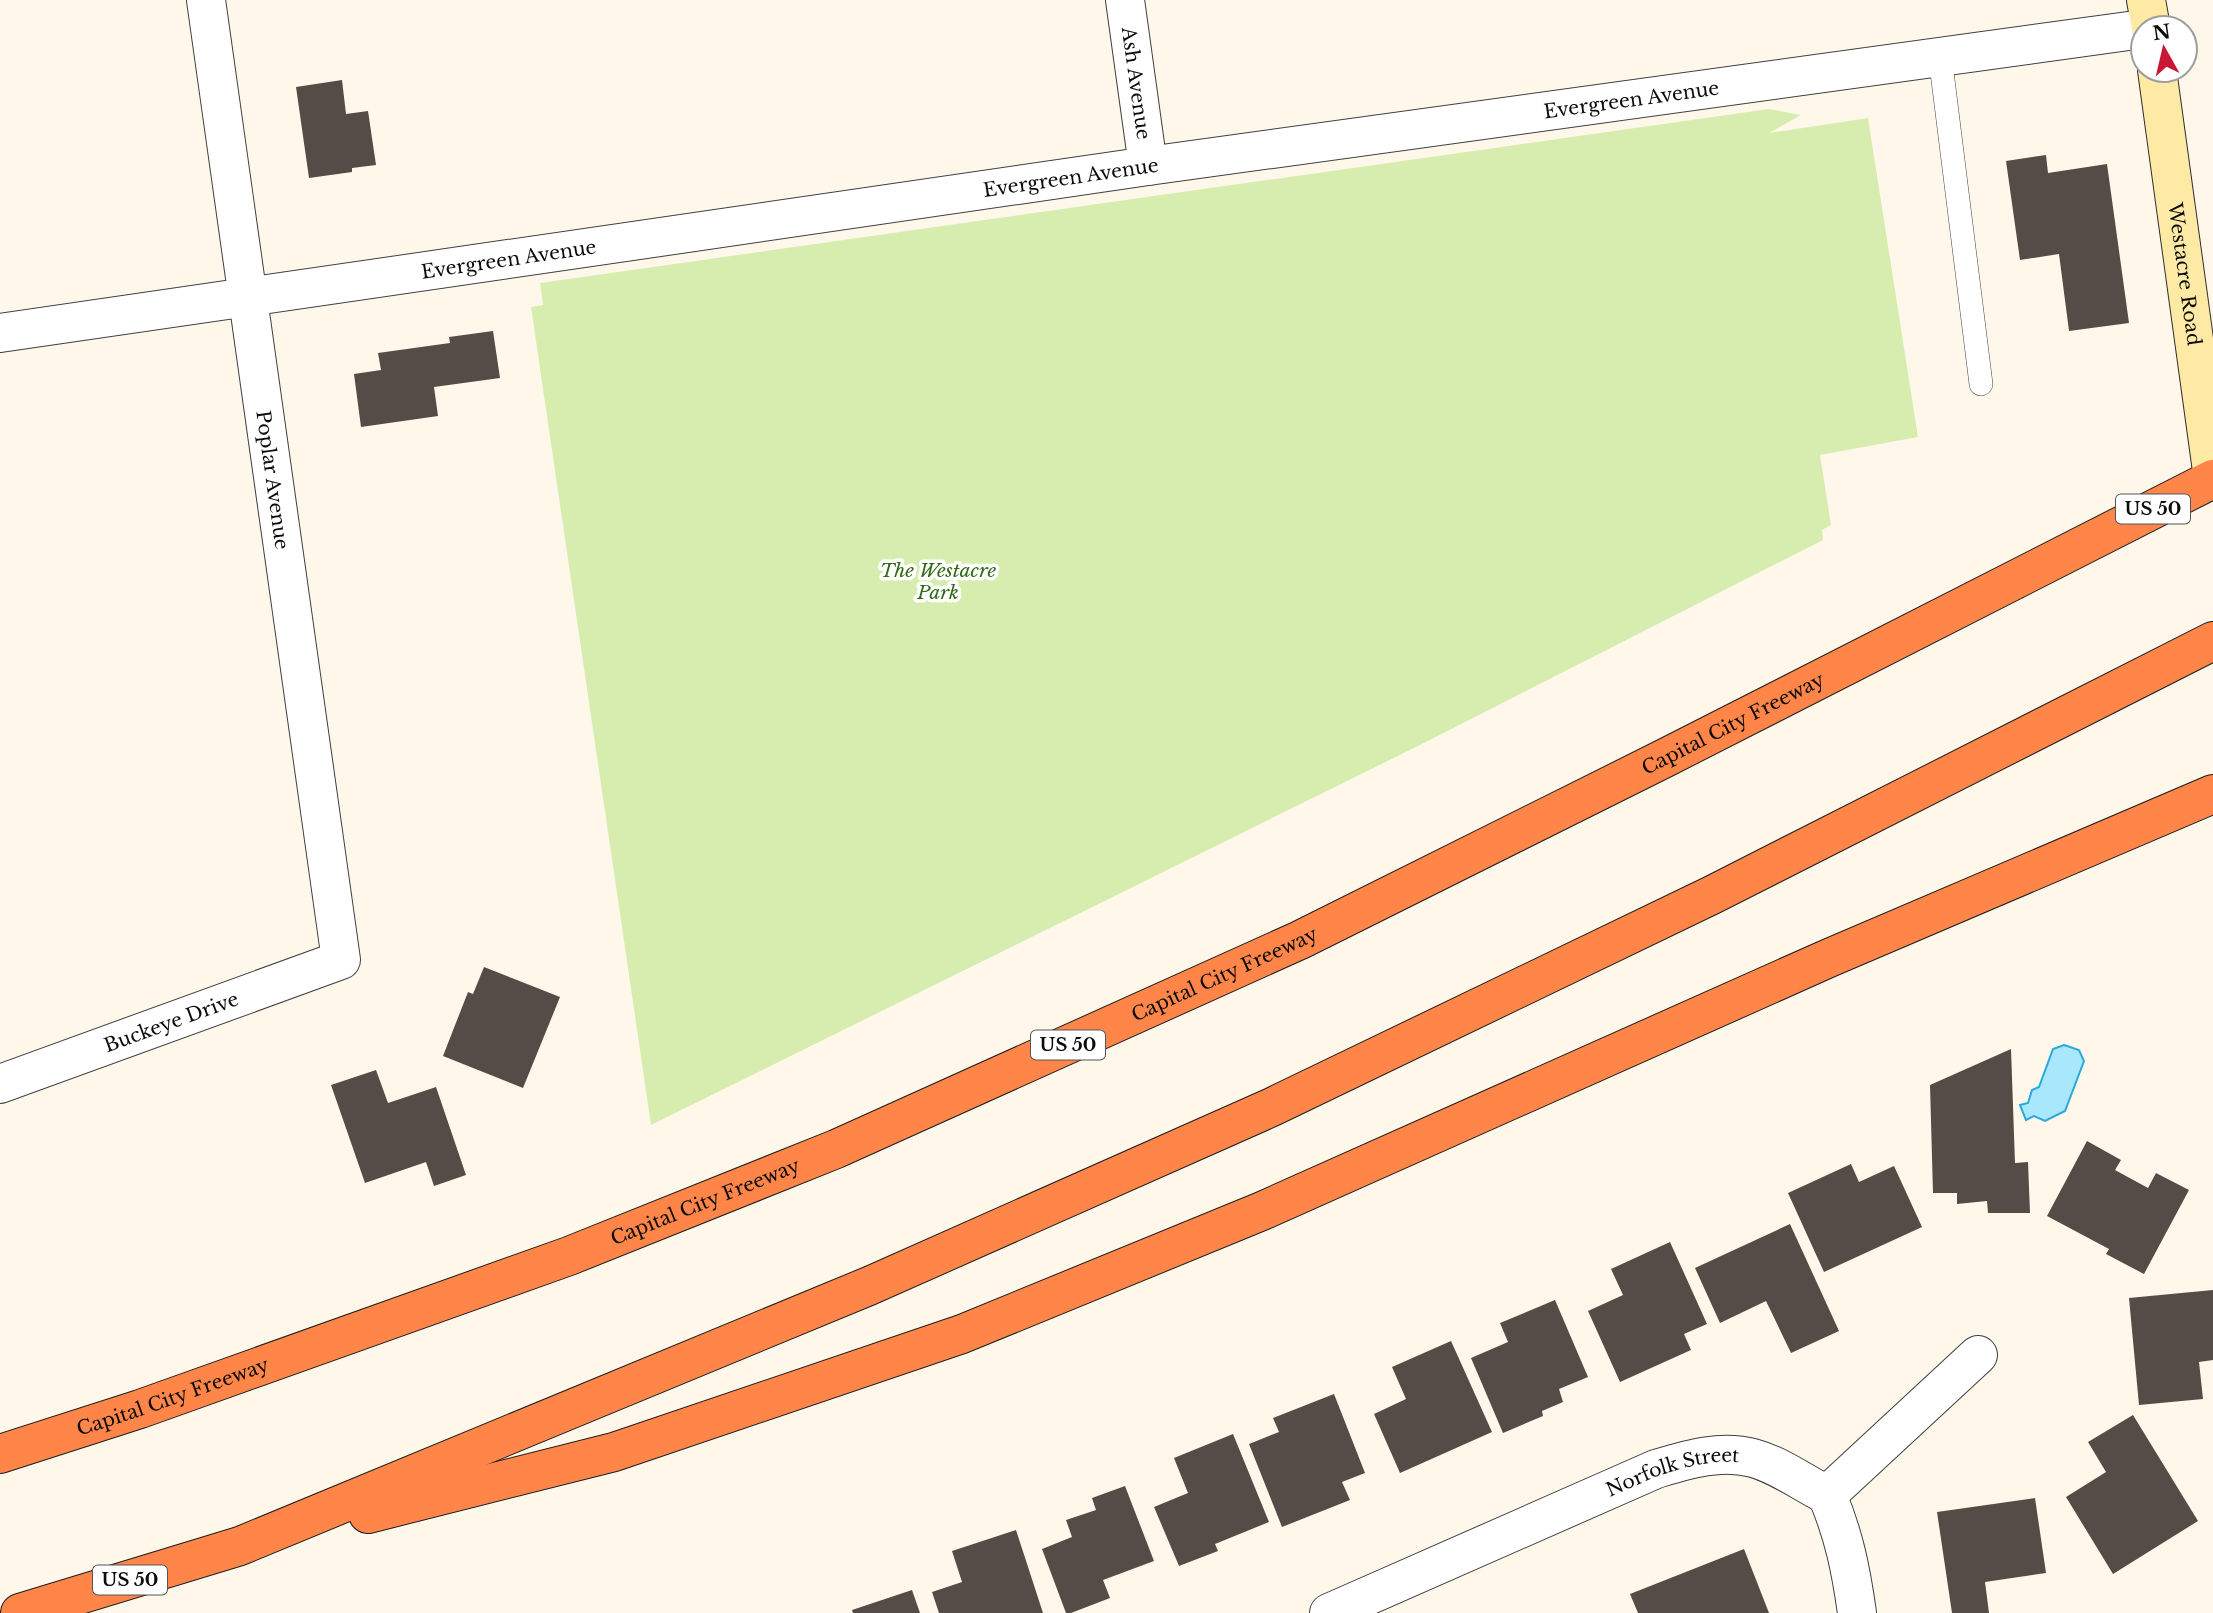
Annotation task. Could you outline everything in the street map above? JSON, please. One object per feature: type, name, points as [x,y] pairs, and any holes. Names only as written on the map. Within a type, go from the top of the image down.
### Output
[{"type":"highway","name":"Capital City Freeway","points":[[0,1454],[140,1409],[569,1256],[836,1149],[1300,940],[1665,758],[2213,478]]},
{"type":"highway","name":"US 50","points":[[20,1613],[240,1546],[869,1286],[1272,1107],[1712,895],[2213,641]]},
{"type":"highway","points":[[240,1546],[614,1452],[962,1334],[1262,1211],[1829,958],[2213,794]]},
{"type":"street","name":"Poplar Avenue","points":[[206,0],[341,960]]},
{"type":"street","name":"Ash Avenue","points":[[1125,0],[1148,166]]},
{"type":"street","name":"Evergreen Avenue","points":[[0,334],[1148,166],[2129,31]]},
{"type":"street","name":"Westacre Road","points":[[2159,84],[2213,478]]},
{"type":"street","name":"Buckeye Drive","points":[[0,1084],[341,960]]},
{"type":"street","points":[[1857,1613],[1851,1567],[1840,1527],[1827,1495],[1978,1356]]},
{"type":"street","name":"Norfolk Street","points":[[1329,1613],[1656,1469],[1694,1458],[1726,1455],[1752,1458],[1827,1495]]},
{"type":"lane","points":[[1940,56],[1981,384]]},
{"type":"green space","name":"The Westacre Park","points":[[1769,109],[1801,115],[1769,133],[1868,118],[1918,437],[1820,455],[1831,525],[1822,530],[1823,540],[1420,745],[651,1125],[531,307],[543,305],[540,283]]},
{"type":"water","points":[[2064,1045],[2079,1050],[2084,1061],[2065,1111],[2045,1121],[2034,1116],[2026,1120],[2020,1105],[2028,1103],[2032,1090],[2039,1087],[2053,1049]]},
{"type":"building","points":[[342,80],[346,114],[368,111],[376,165],[352,168],[352,172],[309,178],[296,87]]},
{"type":"building","points":[[2046,155],[2048,173],[2107,164],[2129,323],[2069,331],[2059,254],[2020,260],[2006,161]]},
{"type":"building","points":[[493,331],[500,378],[434,387],[438,416],[361,427],[354,374],[381,370],[378,353],[450,343],[449,337]]},
{"type":"building","points":[[484,967],[560,997],[523,1088],[443,1056],[468,992],[473,994]]},
{"type":"building","points":[[2011,1049],[2015,1163],[2028,1162],[2030,1213],[1988,1213],[1987,1201],[1957,1204],[1957,1193],[1933,1193],[1930,1085]]},
{"type":"building","points":[[376,1070],[388,1103],[436,1087],[466,1175],[434,1186],[426,1162],[365,1183],[331,1085]]},
{"type":"building","points":[[2087,1141],[2121,1160],[2115,1170],[2148,1188],[2156,1173],[2189,1190],[2144,1274],[2106,1254],[2109,1249],[2047,1216]]},
{"type":"building","points":[[1851,1164],[1859,1182],[1894,1166],[1922,1227],[1824,1272],[1788,1193]]},
{"type":"building","points":[[1790,1224],[1839,1331],[1791,1353],[1766,1301],[1720,1323],[1695,1268]]},
{"type":"building","points":[[1670,1242],[1707,1324],[1684,1334],[1691,1350],[1620,1382],[1588,1311],[1623,1295],[1611,1269]]},
{"type":"building","points":[[2213,1290],[2213,1360],[2199,1362],[2203,1399],[2139,1405],[2129,1298]]},
{"type":"building","points":[[1555,1300],[1588,1377],[1559,1389],[1563,1402],[1542,1411],[1543,1416],[1503,1433],[1471,1358],[1508,1342],[1500,1323]]},
{"type":"building","points":[[1451,1341],[1492,1432],[1400,1473],[1374,1414],[1406,1399],[1392,1367]]},
{"type":"building","points":[[1334,1394],[1365,1473],[1342,1482],[1350,1500],[1282,1527],[1249,1444],[1279,1432],[1273,1418]]},
{"type":"building","points":[[2133,1415],[2198,1521],[2113,1574],[2066,1497],[2106,1472],[2088,1442]]},
{"type":"building","points":[[1233,1434],[1269,1522],[1215,1544],[1218,1551],[1179,1566],[1154,1507],[1188,1493],[1174,1458]]},
{"type":"building","points":[[1125,1486],[1154,1561],[1103,1580],[1110,1598],[1066,1613],[1042,1549],[1072,1537],[1066,1520],[1096,1510],[1092,1498]]},
{"type":"building","points":[[2035,1498],[2046,1573],[1985,1582],[1989,1613],[1952,1613],[1937,1512]]},
{"type":"building","points":[[1016,1530],[1043,1613],[939,1613],[932,1592],[962,1582],[952,1551]]},
{"type":"building","points":[[1744,1549],[1769,1613],[1638,1613],[1630,1594]]},
{"type":"building","points":[[912,1590],[920,1613],[853,1613],[852,1610]]}]
